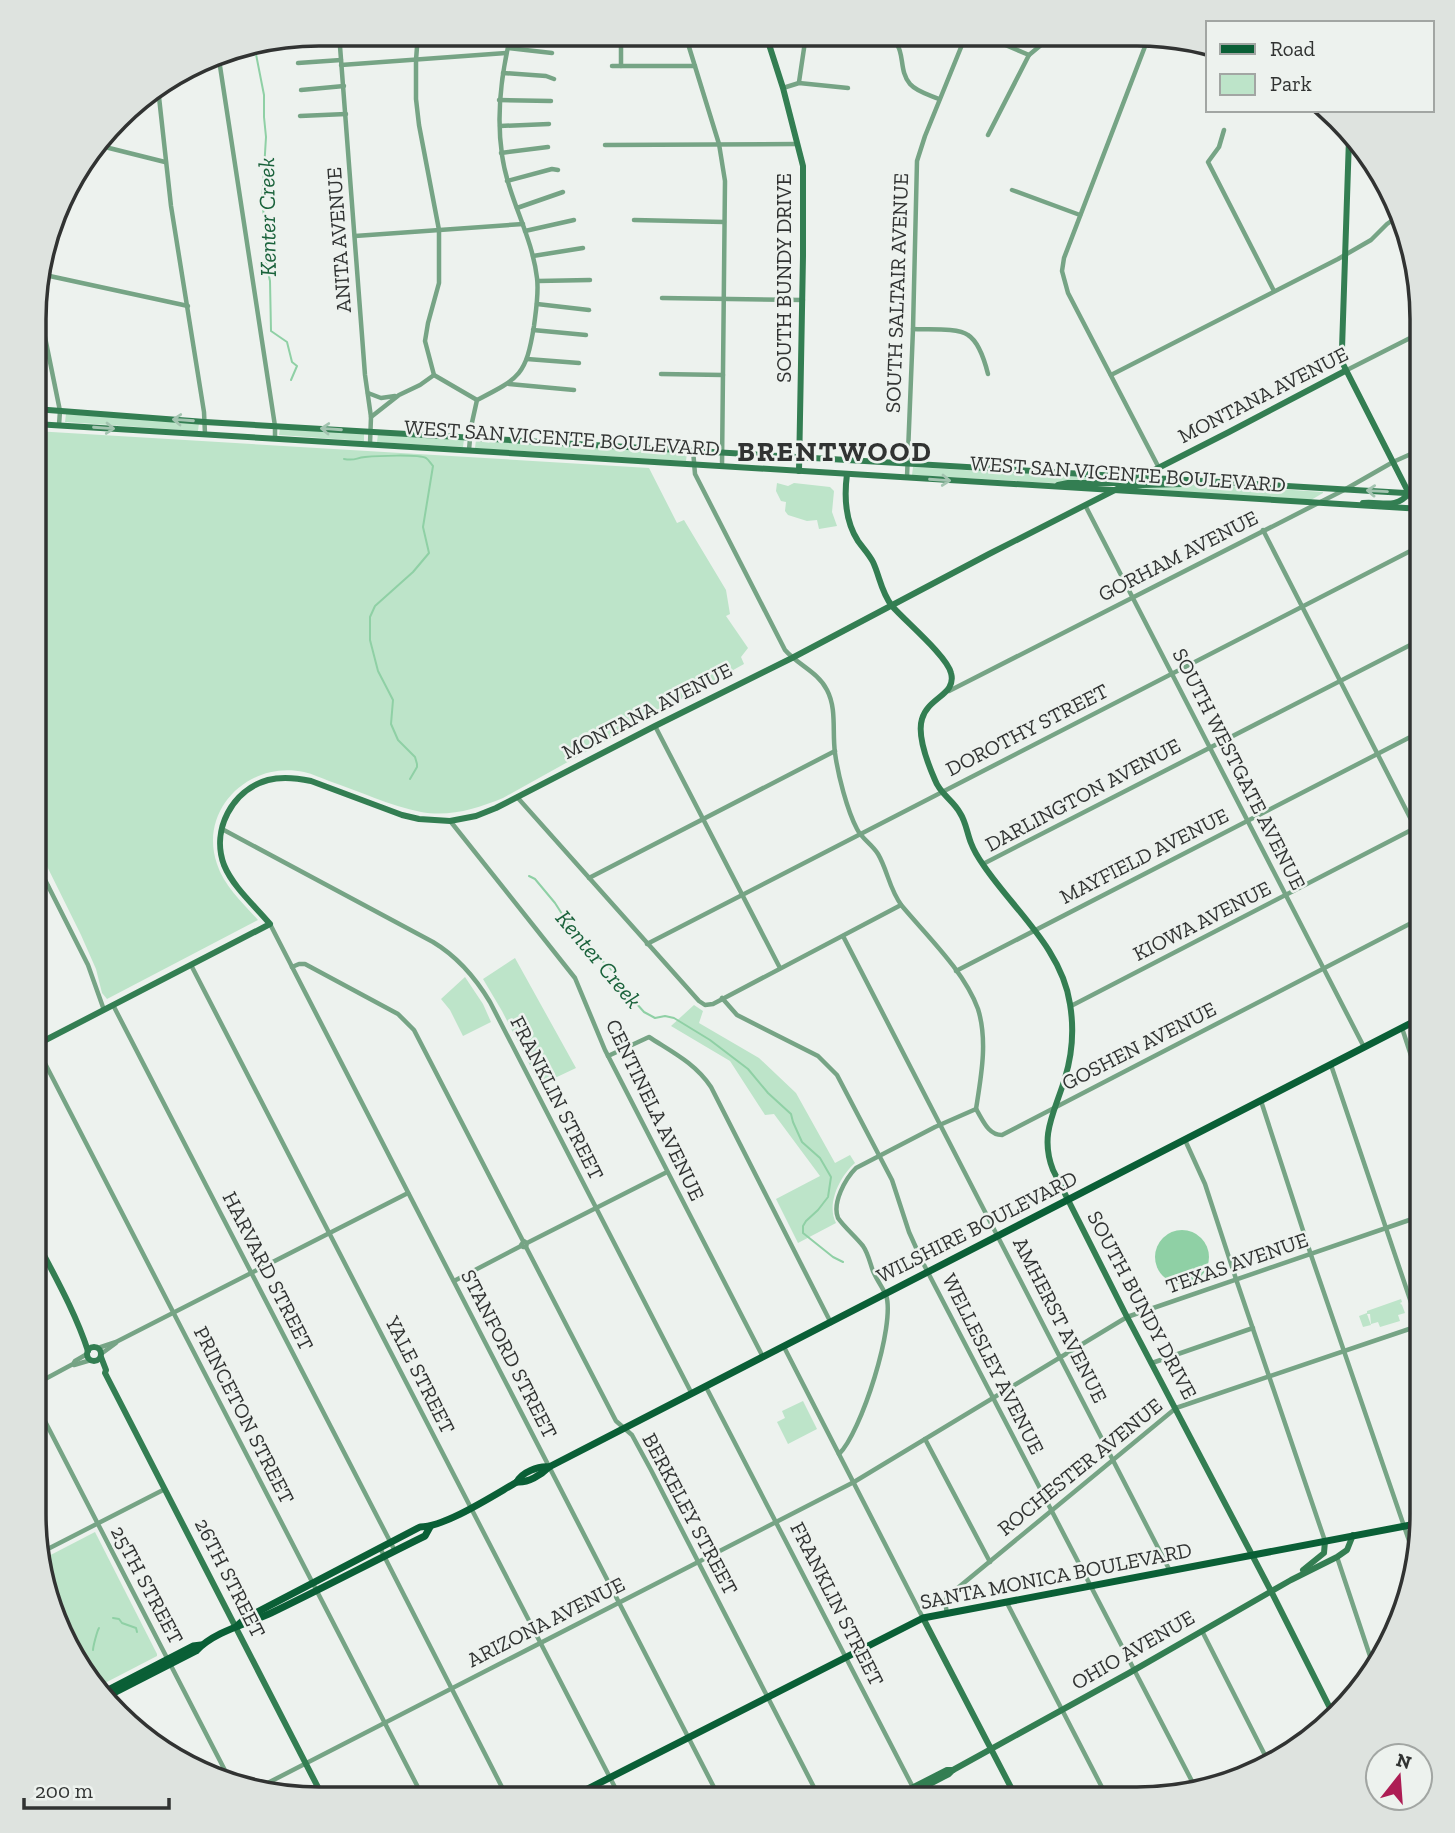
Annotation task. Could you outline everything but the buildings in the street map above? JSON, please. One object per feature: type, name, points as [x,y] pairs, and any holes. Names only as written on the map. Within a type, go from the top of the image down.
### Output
[{"type":"main road","name":"WILSHIRE BOULEVARD","points":[[109,1690],[196,1651],[201,1645],[255,1620],[382,1552],[391,1543],[421,1527],[430,1527],[517,1482],[544,1472],[624,1428],[1410,1024]]},
{"type":"main road","name":"SANTA MONICA BOULEVARD","points":[[592,1787],[923,1618],[1409,1525]]},
{"type":"main road","name":"WILSHIRE BOULEVARD","points":[[382,1552],[395,1550],[425,1536],[430,1527]]},
{"type":"main road","name":"WILSHIRE BOULEVARD","points":[[112,1694],[134,1679]]},
{"type":"street","name":"ANITA AVENUE","points":[[340,46],[365,375],[371,417],[370,444]]},
{"type":"street","points":[[417,46],[416,99],[419,125],[439,230],[439,283],[425,341],[434,375],[477,400]]},
{"type":"street","points":[[477,400],[509,384],[523,369],[537,304],[538,281],[533,256],[507,181],[501,153],[499,100],[508,46]]},
{"type":"street","points":[[621,46],[621,66]]},
{"type":"street","points":[[689,46],[719,144],[725,181],[722,466]]},
{"type":"street","name":"SOUTH BUNDY DRIVE","points":[[770,46],[798,144],[803,174],[799,471]]},
{"type":"street","points":[[799,83],[804,46]]},
{"type":"street","points":[[898,46],[904,76],[909,83],[915,89],[939,99]]},
{"type":"street","name":"SOUTH SALTAIR AVENUE","points":[[907,477],[917,162],[961,46]]},
{"type":"street","points":[[1008,46],[1030,55]]},
{"type":"street","points":[[988,135],[1030,55],[1040,46]]},
{"type":"street","points":[[1145,46],[1063,262],[1063,279],[1159,468]]},
{"type":"street","points":[[298,63],[416,60],[507,50],[552,53]]},
{"type":"street","points":[[220,64],[275,438]]},
{"type":"street","points":[[611,66],[695,66]]},
{"type":"street","points":[[502,73],[554,79]]},
{"type":"street","points":[[783,88],[799,83],[848,88]]},
{"type":"street","points":[[302,90],[344,86]]},
{"type":"street","points":[[159,97],[165,162],[205,435]]},
{"type":"street","points":[[499,100],[551,101]]},
{"type":"street","points":[[300,116],[346,114]]},
{"type":"street","points":[[500,126],[549,124]]},
{"type":"street","points":[[1224,130],[1219,147],[1208,162],[1274,292]]},
{"type":"street","points":[[605,145],[798,144]]},
{"type":"street","points":[[106,147],[165,162]]},
{"type":"street","points":[[501,153],[548,147]]},
{"type":"street","points":[[1345,505],[1398,503],[1409,493],[1345,371],[1342,349],[1349,147]]},
{"type":"street","points":[[507,181],[552,169],[558,170]]},
{"type":"street","points":[[1012,190],[1080,215]]},
{"type":"street","points":[[517,208],[563,192]]},
{"type":"street","points":[[525,230],[574,220]]},
{"type":"street","points":[[634,220],[724,222]]},
{"type":"street","points":[[1111,375],[1371,240],[1391,221]]},
{"type":"street","points":[[355,236],[523,224]]},
{"type":"street","points":[[533,256],[583,248]]},
{"type":"street","points":[[49,276],[188,306]]},
{"type":"street","points":[[538,281],[590,280]]},
{"type":"street","points":[[662,298],[803,300]]},
{"type":"street","points":[[537,304],[589,310]]},
{"type":"street","points":[[913,329],[959,331],[968,334],[975,343],[988,374]]},
{"type":"street","points":[[533,330],[586,335]]},
{"type":"street","name":"MONTANA AVENUE","points":[[222,829],[230,808],[248,790],[270,779],[311,781],[419,819],[450,821],[476,816],[496,808],[1410,338]]},
{"type":"street","points":[[46,342],[60,411],[59,425]]},
{"type":"street","points":[[527,359],[579,363]]},
{"type":"street","points":[[662,374],[723,375]]},
{"type":"street","points":[[371,417],[400,395],[434,375]]},
{"type":"street","points":[[509,384],[574,390]]},
{"type":"street","points":[[369,393],[381,398],[400,395]]},
{"type":"street","points":[[469,450],[477,400]]},
{"type":"street","name":"WEST SAN VICENTE BOULEVARD","points":[[46,410],[205,422],[1409,493]]},
{"type":"street","name":"WEST SAN VICENTE BOULEVARD","points":[[46,424],[1345,505],[1410,507]]},
{"type":"street","points":[[693,450],[695,474],[785,650],[818,677],[827,690],[833,709],[835,751],[857,829],[879,855],[901,905],[956,971],[974,999],[981,1021],[982,1071],[976,1109],[862,1165],[852,1172],[836,1204],[835,1209],[841,1222],[865,1249],[888,1307],[878,1372],[854,1432],[839,1454]]},
{"type":"street","name":"GORHAM AVENUE","points":[[948,691],[1410,454]]},
{"type":"street","points":[[835,460],[845,468],[847,474],[849,522],[872,561],[880,586],[892,605],[947,665],[952,682],[948,691]]},
{"type":"street","points":[[847,474],[852,468],[865,462]]},
{"type":"street","points":[[1051,487],[1068,483],[1121,483],[1139,478]]},
{"type":"street","points":[[1113,491],[1134,486],[1202,482]]},
{"type":"street","name":"SOUTH WESTGATE AVENUE","points":[[1085,505],[1364,1047]]},
{"type":"street","points":[[1264,530],[1378,754],[1410,810]]},
{"type":"street","name":"DOROTHY STREET","points":[[647,944],[1410,551]]},
{"type":"street","name":"DARLINGTON AVENUE","points":[[983,864],[1410,645]]},
{"type":"street","name":"SOUTH BUNDY DRIVE","points":[[948,691],[928,707],[920,724],[921,738],[935,781],[940,792],[962,815],[972,844],[983,864],[1060,970],[1071,1006],[1068,1065],[1049,1127],[1047,1150],[1053,1170],[1330,1708]]},
{"type":"street","points":[[655,726],[780,968]]},
{"type":"street","name":"MAYFIELD AVENUE","points":[[956,971],[1410,738]]},
{"type":"street","points":[[589,878],[835,751]]},
{"type":"street","points":[[517,797],[647,944],[705,1005],[713,1004],[901,905]]},
{"type":"street","name":"CENTINELA AVENUE","points":[[450,821],[575,978],[608,1056],[763,1357]]},
{"type":"street","points":[[46,1039],[270,924],[229,874],[222,857],[222,829]]},
{"type":"street","name":"FRANKLIN STREET","points":[[222,829],[443,948],[472,975],[490,1003],[692,1394]]},
{"type":"street","name":"KIOWA AVENUE","points":[[1071,1006],[1410,831]]},
{"type":"street","points":[[46,882],[89,965],[104,1010]]},
{"type":"street","name":"STANFORD STREET","points":[[270,924],[714,1787]]},
{"type":"street","name":"GOSHEN AVENUE","points":[[976,1109],[990,1131],[998,1135],[1410,924]]},
{"type":"street","name":"AMHERST AVENUE","points":[[843,936],[1170,1570]]},
{"type":"street","name":"BERKELEY STREET","points":[[292,967],[305,964],[398,1014],[414,1030],[616,1421],[632,1434],[814,1787]]},
{"type":"street","name":"YALE STREET","points":[[191,965],[615,1787]]},
{"type":"street","name":"WELLESLEY AVENUE","points":[[722,998],[737,1015],[811,1052],[826,1062],[837,1076],[892,1180],[909,1232],[928,1273],[1192,1781]]},
{"type":"street","name":"HARVARD STREET","points":[[113,1005],[395,1550]]},
{"type":"street","points":[[1402,1028],[1410,1052]]},
{"type":"street","points":[[608,1056],[649,1037],[691,1063],[703,1074],[831,1323]]},
{"type":"street","points":[[1331,1065],[1410,1297]]},
{"type":"street","name":"PRINCETON STREET","points":[[46,1068],[418,1787]]},
{"type":"street","points":[[1261,1101],[1408,1540]]},
{"type":"street","points":[[1185,1140],[1201,1172],[1325,1541]]},
{"type":"street","points":[[454,1282],[667,1172]]},
{"type":"street","points":[[46,1379],[408,1193]]},
{"type":"street","name":"TEXAS AVENUE","points":[[853,1482],[1127,1317],[1410,1220]]},
{"type":"street","name":"26TH STREET","points":[[46,1260],[83,1333],[88,1336],[101,1373],[105,1373],[318,1787]]},
{"type":"street","points":[[1152,1363],[1253,1328]]},
{"type":"street","name":"ROCHESTER AVENUE","points":[[947,1614],[945,1601],[948,1596],[1176,1408],[1410,1331]]},
{"type":"street","points":[[784,1347],[1011,1787]]},
{"type":"street","name":"FRANKLIN STREET","points":[[706,1387],[913,1787]]},
{"type":"street","name":"25TH STREET","points":[[46,1424],[225,1771]]},
{"type":"street","points":[[925,1439],[990,1562]]},
{"type":"street","name":"ARIZONA AVENUE","points":[[269,1783],[853,1482]]},
{"type":"street","points":[[48,1549],[164,1489]]},
{"type":"street","name":"OHIO AVENUE","points":[[919,1787],[949,1774],[1271,1591],[1337,1557],[1347,1550],[1353,1535]]},
{"type":"street","name":"OHIO AVENUE","points":[[1291,1580],[1324,1553],[1325,1541]]},
{"type":"street","points":[[382,1552],[502,1787]]},
{"type":"street","points":[[1337,1557],[1370,1656]]},
{"type":"street","points":[[1006,1602],[1102,1787]]},
{"type":"street","points":[[1202,1631],[1265,1755]]},
{"type":"green space","points":[[66,414],[199,423],[198,431],[65,422]]},
{"type":"green space","points":[[280,428],[364,433],[364,441],[279,435]]},
{"type":"green space","points":[[46,432],[649,468],[677,523],[684,520],[726,590],[730,614],[726,616],[748,648],[741,657],[744,664],[503,798],[463,811],[421,812],[304,772],[284,770],[265,774],[248,781],[233,793],[222,808],[215,825],[213,844],[224,880],[258,920],[107,999],[102,993],[96,969],[46,864]]},
{"type":"green space","points":[[378,434],[464,439],[463,447],[377,442]]},
{"type":"green space","points":[[476,440],[687,453],[686,461],[475,448]]},
{"type":"green space","points":[[913,467],[1115,479],[1052,483],[912,475]]},
{"type":"green space","points":[[777,483],[788,486],[794,483],[830,487],[834,491],[832,512],[837,526],[819,529],[817,520],[807,521],[788,515],[785,511],[786,502],[781,501],[776,491]]},
{"type":"green space","points":[[1200,484],[1323,493],[1311,500],[1136,489]]},
{"type":"green space","points":[[515,958],[576,1068],[540,1085],[483,979]]},
{"type":"green space","points":[[465,977],[491,1022],[463,1036],[450,1010],[441,999]]},
{"type":"green space","points":[[694,1005],[703,1011],[699,1023],[759,1058],[796,1093],[835,1163],[850,1155],[855,1163],[844,1175],[834,1199],[833,1216],[836,1223],[798,1243],[776,1199],[820,1176],[774,1114],[765,1115],[730,1061],[671,1026]]},
{"type":"green space","points":[[1401,1299],[1405,1313],[1398,1315],[1400,1321],[1380,1327],[1378,1322],[1371,1324],[1370,1314],[1367,1314],[1371,1325],[1363,1327],[1359,1316]]},
{"type":"green space","points":[[803,1401],[817,1429],[788,1444],[777,1422],[785,1418],[782,1411]]},
{"type":"green space","points":[[95,1532],[157,1656],[104,1684],[93,1668],[61,1605],[49,1556]]},
{"type":"shaded area","points":[[1182,1230],[1201,1238],[1209,1257],[1201,1276],[1182,1284],[1163,1276],[1155,1257],[1163,1238]]},
{"type":"waterway","name":"Kenter Creek","points":[[256,53],[264,95],[266,137],[262,202],[267,237],[265,258],[270,281],[271,331],[287,342],[292,362],[297,366],[291,380]]},
{"type":"waterway","name":"Kenter Creek","points":[[344,459],[415,456],[426,458],[433,466],[423,527],[429,553],[413,572],[375,606],[370,617],[370,640],[378,671],[393,700],[391,724],[398,740],[415,757],[417,764],[410,779]]},
{"type":"waterway","name":"Kenter Creek","points":[[529,876],[535,879],[571,928],[610,968],[644,1012],[655,1018],[674,1018],[710,1040],[748,1069],[768,1093],[791,1114],[802,1142],[820,1158],[831,1177],[828,1197],[806,1221],[803,1233],[843,1262]]},
{"type":"waterway","points":[[113,1618],[136,1628],[137,1632]]},
{"type":"waterway","points":[[93,1650],[99,1628]]},
{"type":"district","name":"BRENTWOOD","points":[[835,451]]}]
